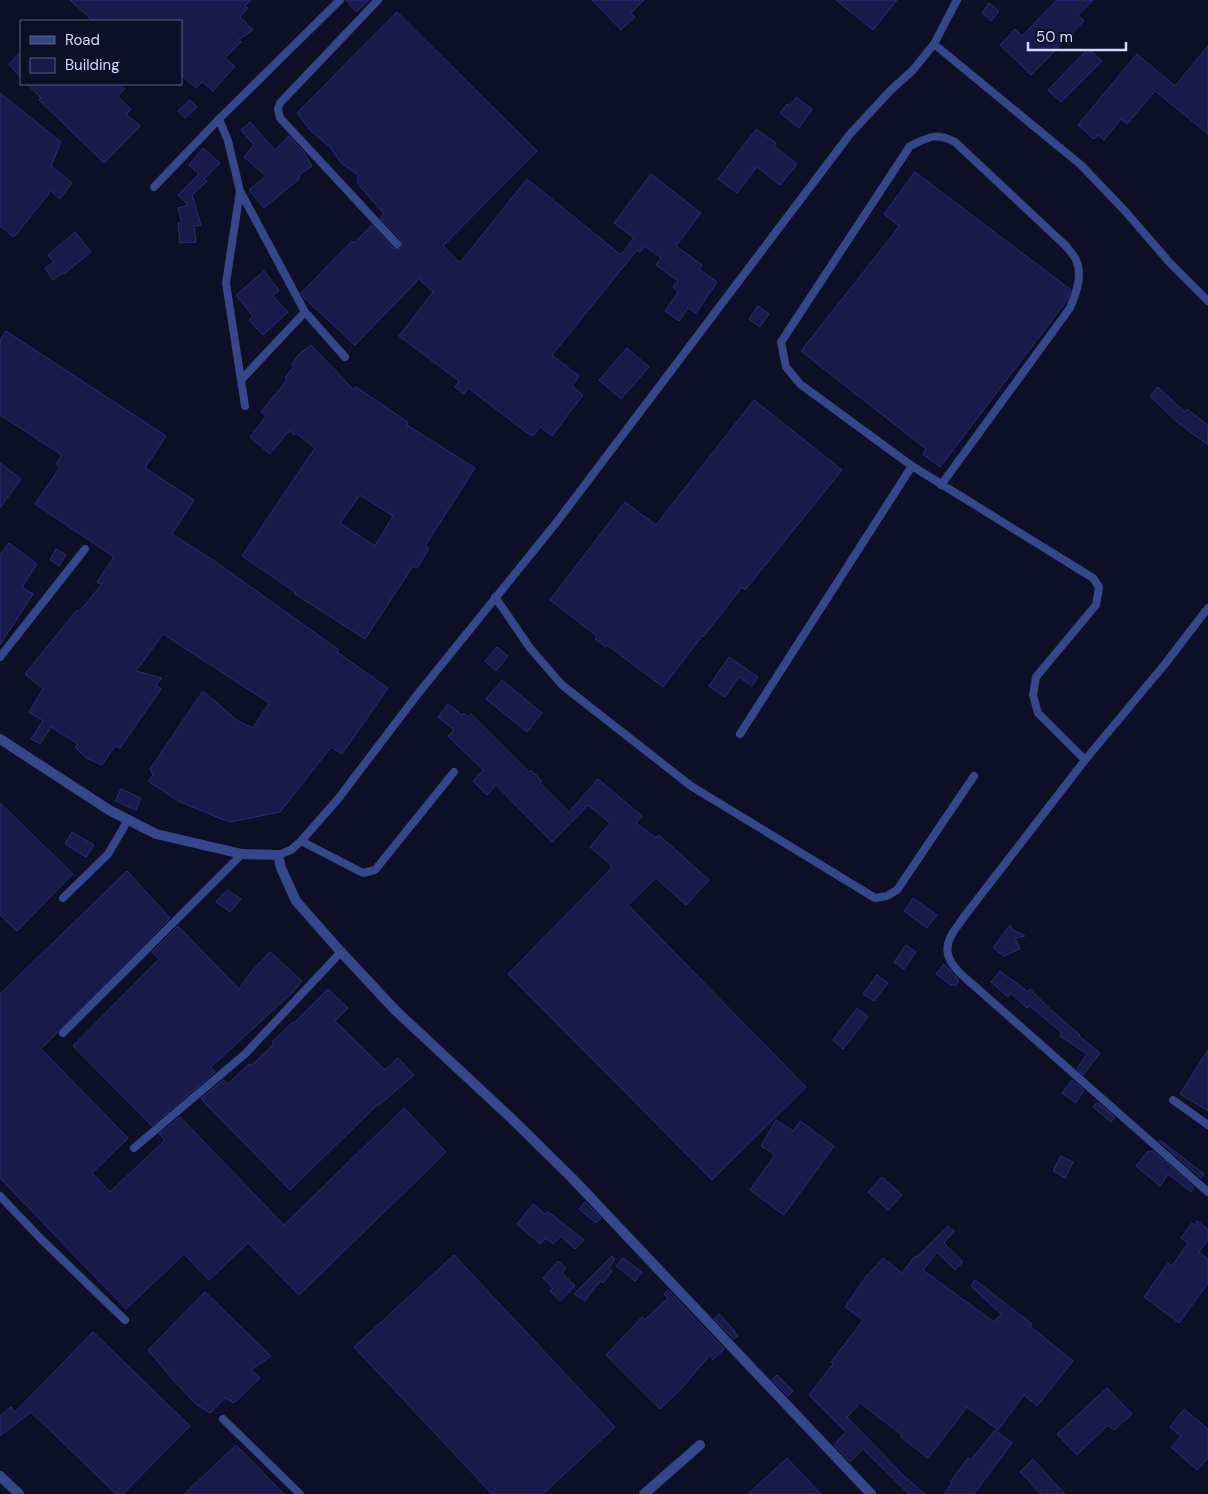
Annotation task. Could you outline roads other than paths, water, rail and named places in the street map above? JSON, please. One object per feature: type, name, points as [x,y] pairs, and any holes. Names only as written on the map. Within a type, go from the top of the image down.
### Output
[{"type":"street","points":[[0,739],[109,810],[156,834],[242,854],[278,855],[281,868],[296,901],[341,952],[395,1010],[510,1117],[572,1178],[871,1494]]},
{"type":"street","points":[[644,1494],[700,1445]]},
{"type":"street","points":[[0,1476],[19,1494]]},
{"type":"lane","points":[[154,187],[218,119],[340,0]]},
{"type":"lane","points":[[378,0],[280,103],[278,109],[280,118],[397,244]]},
{"type":"lane","points":[[278,855],[291,850],[301,841],[338,798],[417,695],[556,523],[850,134],[885,96],[913,70],[934,44],[957,0]]},
{"type":"lane","points":[[934,44],[1081,165],[1125,210],[1170,263],[1208,301]]},
{"type":"lane","points":[[218,119],[228,141],[240,191],[304,312],[345,358]]},
{"type":"lane","points":[[941,485],[1070,308],[1076,294],[1079,279],[1077,261],[1066,246],[955,142],[943,136],[931,136],[910,146],[781,342],[786,367],[800,384],[912,466],[941,485],[1093,578],[1099,587],[1096,605],[1036,678],[1033,695],[1038,713],[1085,760]]},
{"type":"lane","points":[[240,191],[226,283],[245,406]]},
{"type":"lane","points":[[242,380],[304,312]]},
{"type":"lane","points":[[740,734],[912,466]]},
{"type":"lane","points":[[0,657],[85,549]]},
{"type":"lane","points":[[495,597],[530,648],[562,685],[691,786],[875,898],[888,896],[898,890],[974,776]]},
{"type":"lane","points":[[1208,608],[1165,664],[1085,760],[963,918],[949,939],[947,951],[950,963],[979,990],[1208,1192]]},
{"type":"lane","points":[[301,841],[363,873],[375,870],[454,772]]},
{"type":"lane","points":[[63,898],[108,854],[128,820]]},
{"type":"lane","points":[[63,1033],[242,854]]},
{"type":"lane","points":[[134,1148],[244,1054],[341,952]]},
{"type":"lane","points":[[1173,1100],[1208,1125]]},
{"type":"lane","points":[[0,1196],[41,1239],[125,1320]]},
{"type":"lane","points":[[223,1419],[300,1494]]}]
